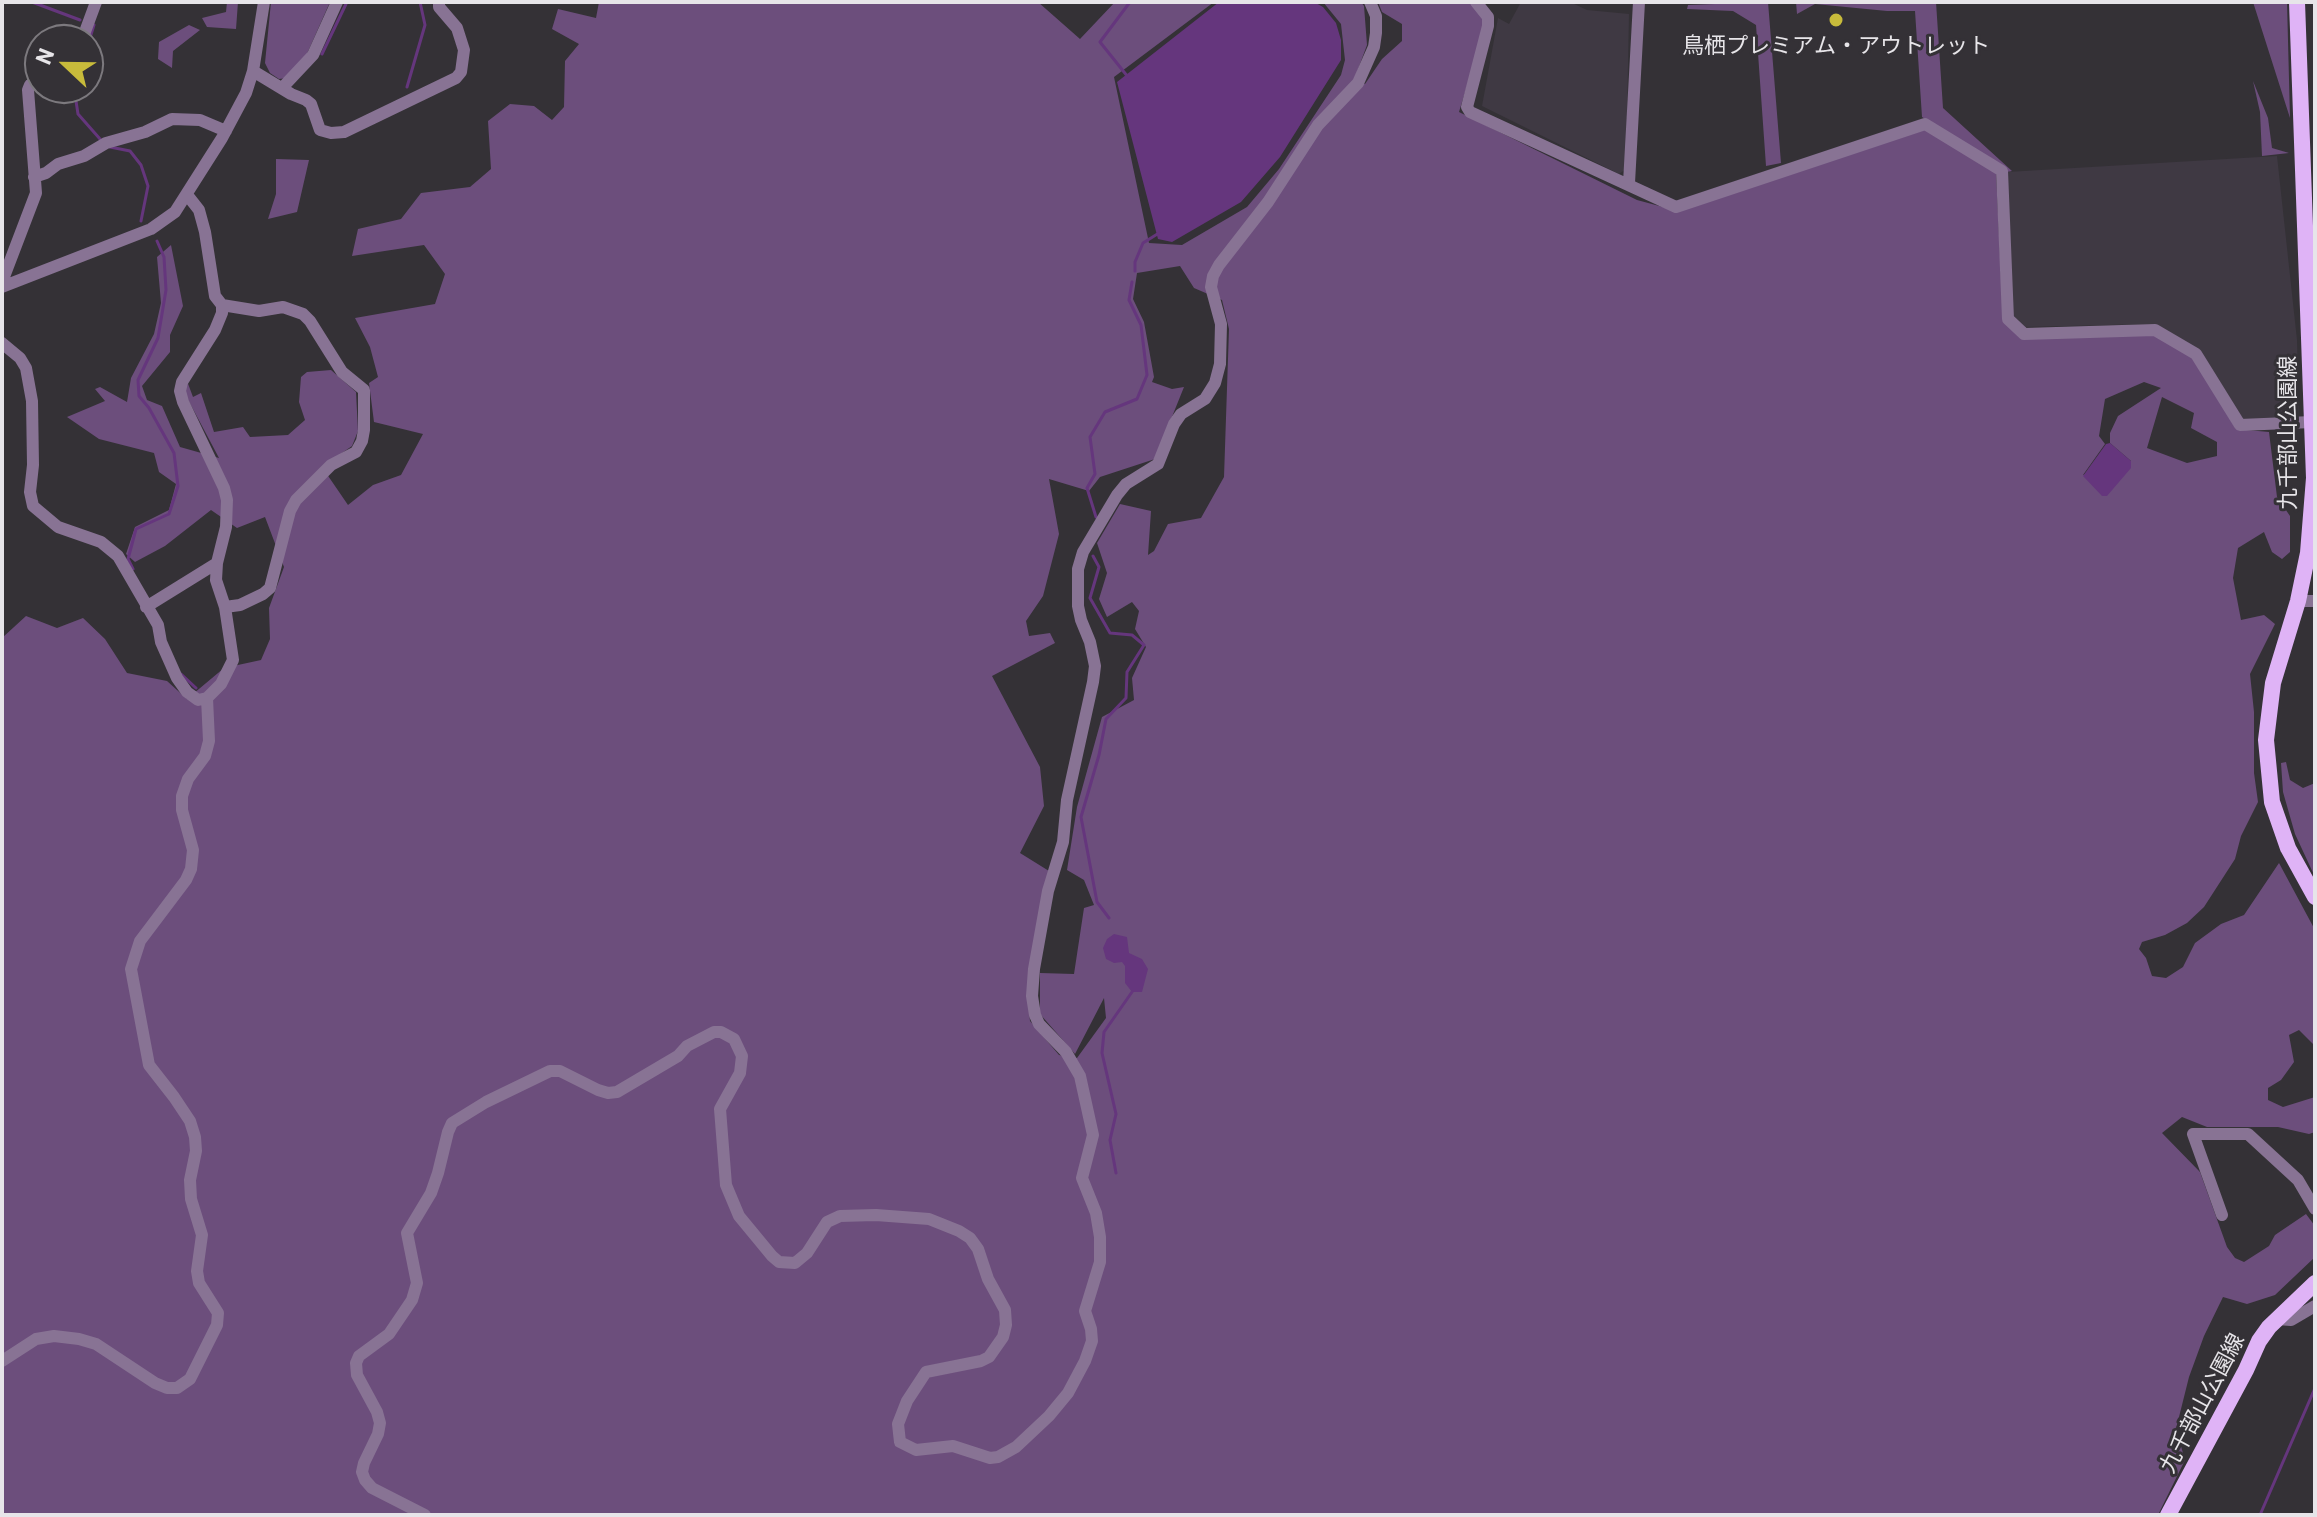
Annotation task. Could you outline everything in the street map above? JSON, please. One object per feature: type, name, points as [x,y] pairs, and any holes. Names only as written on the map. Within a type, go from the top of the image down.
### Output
[{"type":"main road","name":"九千部山公園線","points":[[2297,2],[2314,478],[2307,601],[2273,683],[2266,740],[2272,802],[2288,848],[2315,897]]},
{"type":"main road","name":"九千部山公園線","points":[[2168,1515],[2259,1341],[2315,1283]]},
{"type":"street","points":[[88,24],[96,2]]},
{"type":"street","points":[[2,284],[151,229],[175,212],[188,196],[246,93],[253,71],[264,2]]},
{"type":"street","points":[[282,88],[313,55],[337,2]]},
{"type":"street","points":[[253,71],[311,104],[320,130],[344,132],[456,78],[464,67],[464,50],[457,28],[439,7],[439,2]]},
{"type":"street","points":[[425,1515],[372,1488],[365,1480],[362,1472],[364,1463],[380,1423],[357,1375],[356,1363],[359,1356],[389,1334],[412,1300],[417,1283],[407,1233],[431,1193],[452,1123],[486,1102],[550,1071],[560,1071],[598,1090],[617,1092],[714,1032],[734,1039],[742,1056],[740,1073],[720,1109],[726,1185],[739,1216],[772,1256],[787,1264],[801,1259],[827,1222],[840,1216],[929,1219],[959,1231],[970,1238],[978,1249],[988,1279],[1005,1310],[1003,1337],[996,1349],[981,1361],[926,1372],[907,1401],[898,1424],[900,1442],[916,1450],[953,1446],[990,1458],[998,1457],[1016,1447],[1068,1393],[1092,1341],[1085,1311],[1100,1262],[1096,1213],[1082,1178],[1093,1135],[1080,1076],[1066,1052],[1039,1024],[1032,996],[1048,891],[1063,842],[1067,800],[1091,701],[1094,674],[1090,642],[1078,606],[1078,569],[1083,552],[1117,495],[1126,484],[1158,464],[1181,414],[1205,399],[1215,383],[1220,364],[1221,324],[1211,287],[1213,276],[1268,202],[1318,125],[1358,83],[1374,47],[1376,16],[1370,2]]},
{"type":"street","points":[[1476,2],[1488,17],[1488,26],[1467,107],[1470,112],[1676,207],[1925,124],[2002,171],[2008,319],[2024,334],[2155,330],[2196,354],[2240,425],[2312,422]]},
{"type":"street","points":[[1629,183],[1639,2]]},
{"type":"street","points":[[2,284],[36,193],[29,104]]},
{"type":"street","points":[[34,177],[106,143],[145,132],[172,119],[200,120],[226,131]]},
{"type":"street","points":[[2,343],[20,358],[26,368],[32,401],[33,465],[30,492],[33,506],[58,527],[110,547],[158,625],[161,642],[177,678],[187,692],[198,700],[207,698],[221,684],[233,660],[225,607],[216,580],[226,527],[227,500],[180,391],[182,382],[215,330],[222,305],[215,296],[199,210],[188,196]]},
{"type":"street","points":[[222,305],[259,311],[283,307],[303,314],[342,372],[364,390],[362,441],[356,452],[331,465],[296,500],[290,511],[270,588],[240,605],[225,607]]},
{"type":"street","points":[[146,607],[217,563]]},
{"type":"street","points":[[2,1361],[36,1339],[54,1336],[79,1339],[96,1344],[155,1383],[177,1388],[190,1379],[217,1325],[218,1313],[199,1283],[197,1271],[202,1235],[191,1199],[190,1180],[196,1151],[195,1137],[190,1121],[149,1065],[131,969],[140,941],[191,869],[193,850],[182,810],[182,796],[188,779],[205,756],[209,741],[207,698]]},
{"type":"street","points":[[2222,1215],[2193,1134],[2248,1134],[2298,1180],[2315,1209]]},
{"type":"street","points":[[2277,1319],[2291,1320],[2315,1306]]},
{"type":"shaded area","points":[[227,2],[238,2],[236,29],[207,27],[202,18],[226,12]]},
{"type":"shaded area","points":[[271,2],[330,2],[306,56],[287,78],[279,79],[270,73],[265,63]]},
{"type":"shaded area","points":[[599,2],[1038,2],[1080,39],[1115,2],[1214,2],[1114,77],[1149,243],[1182,245],[1247,207],[1279,169],[1341,75],[1345,60],[1341,24],[1323,2],[1361,2],[1364,6],[1367,45],[1354,80],[1365,84],[1382,59],[1402,41],[1402,24],[1382,12],[1378,2],[1471,2],[1487,20],[1459,112],[1637,200],[1678,211],[1924,129],[1996,172],[2003,320],[2021,338],[2153,333],[2194,359],[2236,429],[2269,432],[2277,497],[2290,516],[2290,552],[2282,559],[2272,552],[2264,532],[2238,548],[2233,578],[2241,620],[2264,615],[2275,624],[2250,674],[2258,802],[2241,836],[2235,859],[2204,907],[2187,923],[2165,935],[2142,942],[2139,949],[2146,958],[2152,976],[2166,978],[2183,967],[2195,943],[2221,924],[2244,915],[2279,863],[2315,930],[2315,1046],[2299,1030],[2289,1035],[2294,1062],[2281,1080],[2268,1088],[2268,1100],[2283,1107],[2315,1097],[2315,1132],[2309,1134],[2278,1127],[2207,1127],[2182,1117],[2162,1133],[2200,1172],[2227,1247],[2235,1258],[2244,1262],[2269,1246],[2275,1235],[2306,1214],[2315,1226],[2315,1257],[2275,1295],[2247,1304],[2223,1297],[2189,1377],[2176,1429],[2185,1460],[2158,1515],[2,1515],[2,638],[26,616],[57,628],[83,618],[105,639],[127,673],[167,681],[187,699],[224,668],[261,660],[270,639],[269,608],[284,567],[265,517],[237,528],[211,510],[165,546],[135,562],[126,554],[135,527],[169,510],[176,484],[159,472],[154,453],[99,439],[67,417],[105,401],[95,389],[100,387],[127,402],[131,378],[154,334],[161,303],[157,257],[171,245],[183,306],[170,335],[170,352],[142,386],[147,400],[162,406],[180,447],[219,458],[185,394],[187,381],[193,397],[201,393],[214,432],[243,427],[250,437],[288,435],[305,420],[299,402],[301,377],[307,372],[331,370],[356,392],[358,431],[352,446],[322,467],[348,505],[373,485],[401,475],[423,434],[374,422],[369,383],[378,377],[370,347],[355,318],[435,304],[445,274],[424,245],[352,256],[358,229],[401,219],[421,193],[470,187],[491,169],[488,121],[510,104],[534,106],[552,120],[564,107],[565,61],[579,44],[552,29],[558,9],[596,18]],"holes":[[[1180,266],[1194,288],[1222,300],[1229,329],[1224,477],[1201,518],[1168,524],[1154,551],[1148,555],[1151,511],[1120,504],[1097,543],[1107,573],[1099,599],[1107,617],[1132,602],[1139,611],[1135,629],[1146,647],[1132,678],[1134,700],[1102,717],[1077,807],[1067,870],[1084,880],[1094,905],[1084,908],[1074,974],[1040,973],[1040,1014],[1075,1054],[1104,998],[1106,1018],[1077,1058],[1059,1055],[1030,1021],[1027,990],[1049,871],[1020,853],[1044,806],[1040,767],[992,676],[1055,643],[1050,633],[1029,636],[1026,621],[1043,596],[1059,534],[1049,479],[1089,491],[1100,477],[1155,459],[1184,387],[1172,389],[1152,382],[1154,377],[1144,322],[1133,299],[1137,273]],[[2144,382],[2161,388],[2118,416],[2110,433],[2110,443],[2131,461],[2083,475],[2105,444],[2099,436],[2105,399]],[[2162,397],[2194,413],[2191,428],[2217,442],[2217,456],[2187,463],[2147,448]]]},
{"type":"shaded area","points":[[1219,2],[1314,2],[1323,7],[1336,23],[1341,40],[1341,60],[1280,157],[1241,202],[1172,242],[1158,239],[1117,82]]},
{"type":"shaded area","points":[[1521,2],[1570,2],[1587,10],[1629,14],[1626,169],[1619,174],[1482,106],[1498,18],[1509,24]]},
{"type":"shaded area","points":[[1768,2],[1781,163],[1766,166],[1756,25],[1733,11],[1687,9],[1688,5]]},
{"type":"shaded area","points":[[1796,2],[1936,2],[1943,108],[2012,171],[2007,172],[1922,117],[1915,11],[1815,4],[1797,14]]},
{"type":"shaded area","points":[[2253,2],[2287,2],[2290,118]]},
{"type":"shaded area","points":[[189,25],[200,30],[173,51],[172,68],[158,59],[159,42]]},
{"type":"shaded area","points":[[2253,81],[2268,118],[2272,148],[2289,153],[2262,156],[2260,112]]},
{"type":"shaded area","points":[[2277,156],[2297,340],[2299,419],[2244,421],[2199,349],[2152,324],[2025,327],[2011,314],[2007,172]]},
{"type":"shaded area","points":[[276,159],[309,160],[297,212],[268,219],[276,194]]},
{"type":"shaded area","points":[[2110,443],[2131,461],[2131,468],[2107,496],[2102,496],[2083,476],[2106,444]]},
{"type":"shaded area","points":[[2286,762],[2290,780],[2303,788],[2315,783],[2315,877],[2295,834],[2283,792],[2281,763]]},
{"type":"shaded area","points":[[1114,934],[1127,937],[1129,953],[1142,959],[1148,969],[1142,992],[1132,992],[1125,983],[1125,966],[1122,962],[1114,963],[1106,959],[1103,948],[1107,939]]},
{"type":"waterway","points":[[32,2],[80,20]]},
{"type":"waterway","points":[[407,87],[425,25],[420,2]]},
{"type":"waterway","points":[[1128,77],[1100,42],[1130,2]]},
{"type":"waterway","points":[[322,54],[346,4]]},
{"type":"waterway","points":[[76,104],[78,114],[100,139]]},
{"type":"waterway","points":[[110,147],[130,151],[141,165],[148,186],[141,221]]},
{"type":"waterway","points":[[1135,271],[1135,262],[1143,243],[1159,233]]},
{"type":"waterway","points":[[133,569],[128,559],[136,529],[169,514],[178,486],[174,453],[139,396],[138,380],[158,338],[166,290],[164,257],[157,241]]},
{"type":"waterway","points":[[1096,517],[1087,488],[1095,474],[1090,437],[1105,412],[1137,399],[1147,375],[1141,325],[1129,300],[1132,282]]},
{"type":"waterway","points":[[1093,556],[1099,567],[1090,598],[1110,633],[1132,635],[1144,645],[1127,672],[1126,698],[1106,719],[1081,817],[1097,902],[1109,918]]},
{"type":"waterway","points":[[181,674],[196,688]]},
{"type":"waterway","points":[[1116,1173],[1110,1140],[1116,1114],[1102,1053],[1104,1032],[1132,992]]},
{"type":"waterway","points":[[2260,1515],[2315,1388]]},
{"type":"place","name":"鳥栖プレミアム・アウトレット","points":[[1836,20]]}]
